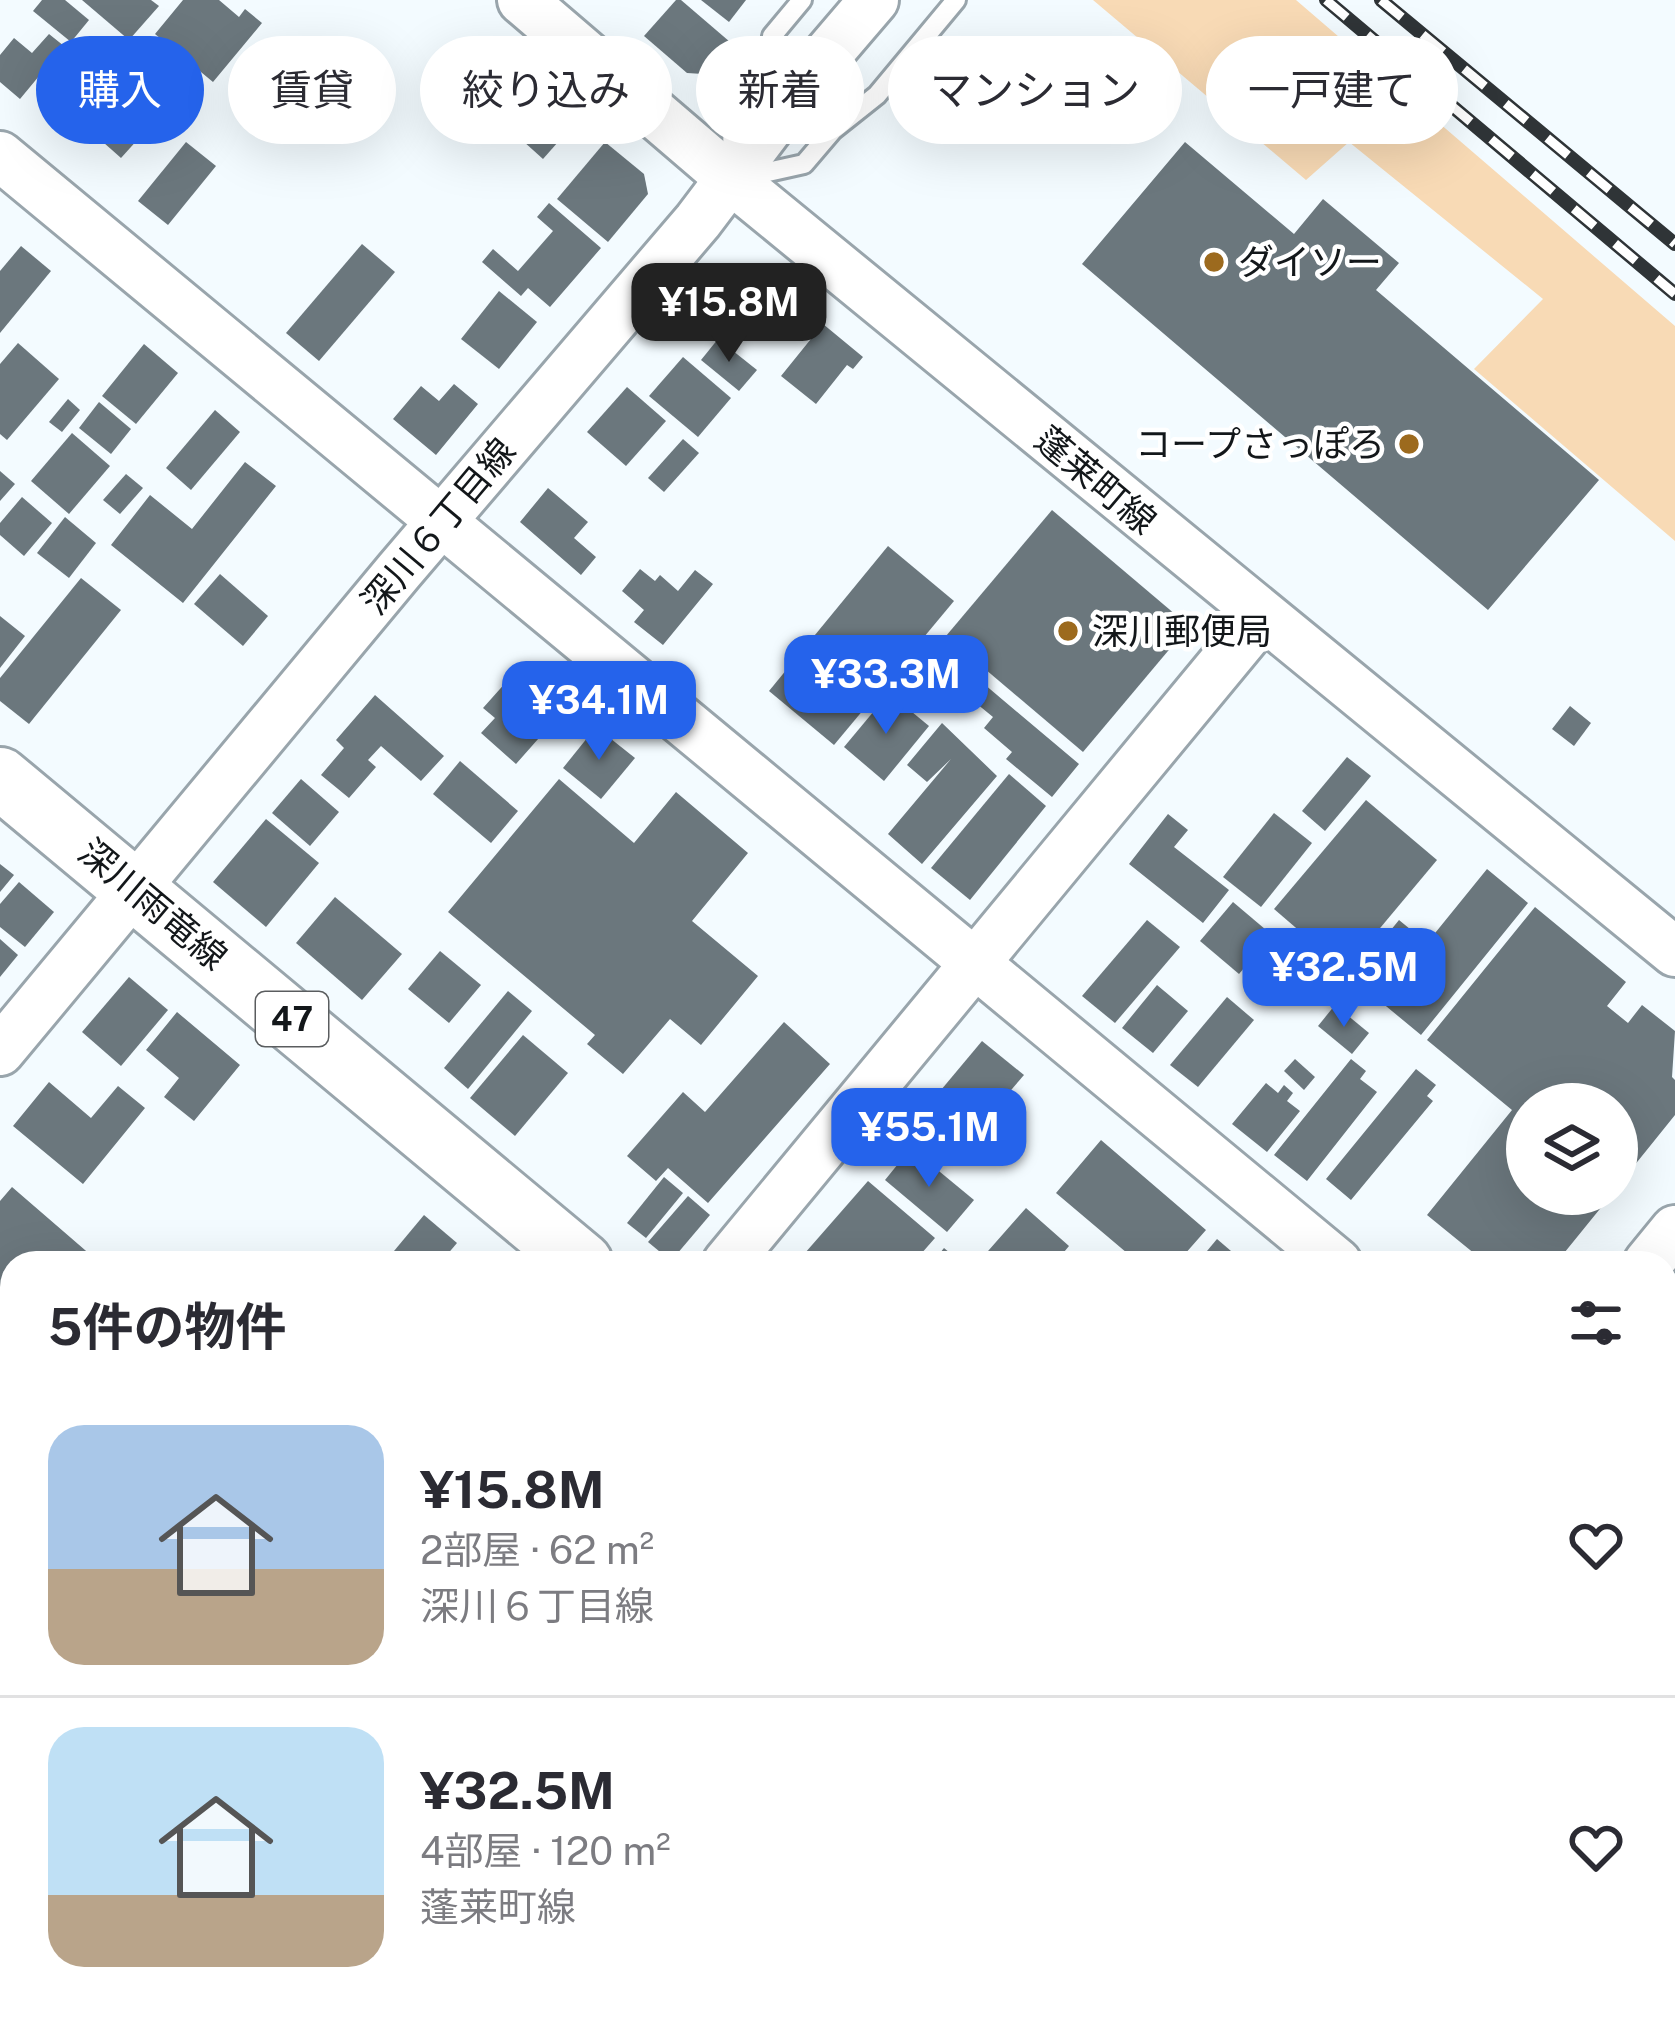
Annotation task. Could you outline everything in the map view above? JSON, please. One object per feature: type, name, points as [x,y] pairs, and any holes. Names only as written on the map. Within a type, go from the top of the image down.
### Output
[{"type":"main road","name":"深川雨竜線","points":[[0,778],[567,1251]]},
{"type":"street","name":"蓬莱町線","points":[[522,0],[732,180],[1675,952]]},
{"type":"street","name":"深川６丁目線","points":[[0,1051],[732,180],[797,90],[874,0]]},
{"type":"street","points":[[0,156],[1322,1251]]},
{"type":"street","points":[[737,1251],[1262,616]]},
{"type":"lane","points":[[802,0],[772,36],[770,66],[734,107],[732,180],[804,164],[833,130],[877,95],[956,0]]},
{"type":"shaded area","points":[[1093,0],[1296,0],[1338,36],[1206,36],[1206,95],[1182,75],[1182,36],[1136,36]]},
{"type":"shaded area","points":[[1458,139],[1675,326],[1675,541],[1474,369],[1543,299],[1351,144],[1458,144]]},
{"type":"shaded area","points":[[1263,144],[1347,144],[1306,180]]},
{"type":"building","points":[[42,0],[65,0],[89,20],[76,36],[64,36],[33,11]]},
{"type":"building","points":[[82,0],[151,0],[159,6],[133,36],[124,36]]},
{"type":"building","points":[[183,0],[219,0],[239,17],[245,9],[262,23],[251,36],[228,36],[228,64],[213,82],[204,75],[204,36],[155,34]]},
{"type":"building","points":[[681,0],[723,36],[696,36],[696,74],[687,73],[672,60],[672,36],[644,36]]},
{"type":"building","points":[[701,0],[746,0],[729,22]]},
{"type":"building","points":[[14,38],[32,53],[36,49],[36,80],[20,99],[0,82],[0,55]]},
{"type":"building","points":[[1185,142],[1294,234],[1323,199],[1399,263],[1376,290],[1599,480],[1488,610],[1082,264]]},
{"type":"building","points":[[105,144],[134,144],[121,158]]},
{"type":"building","points":[[184,144],[216,166],[168,225],[138,201]]},
{"type":"building","points":[[526,144],[556,144],[543,159]]},
{"type":"building","points":[[603,144],[644,174],[648,194],[608,242],[557,199]]},
{"type":"building","points":[[549,203],[601,248],[550,307],[528,288],[521,296],[482,262],[493,249],[518,271],[553,231],[537,217]]},
{"type":"building","points":[[362,244],[395,272],[319,361],[286,333]]},
{"type":"building","points":[[21,246],[51,271],[0,333],[0,271]]},
{"type":"building","points":[[734,265],[757,265],[802,302],[770,341],[711,292]]},
{"type":"building","points":[[499,291],[537,322],[499,369],[461,339]]},
{"type":"building","points":[[823,324],[863,357],[853,369],[847,365],[816,404],[781,376]]},
{"type":"building","points":[[718,339],[757,370],[739,391],[701,360]]},
{"type":"building","points":[[18,343],[59,379],[7,440],[0,434],[0,364]]},
{"type":"building","points":[[144,344],[178,373],[136,424],[102,396]]},
{"type":"building","points":[[683,357],[731,398],[698,437],[649,396]]},
{"type":"building","points":[[454,384],[478,404],[436,455],[393,419],[421,386],[439,401]]},
{"type":"building","points":[[627,387],[666,421],[626,466],[587,432]]},
{"type":"building","points":[[68,399],[80,410],[62,432],[49,422]]},
{"type":"building","points":[[99,402],[131,429],[111,454],[79,428]]},
{"type":"building","points":[[215,410],[240,432],[191,490],[166,468]]},
{"type":"building","points":[[72,433],[110,466],[69,514],[31,481]]},
{"type":"building","points":[[683,439],[699,453],[664,492],[648,478]]},
{"type":"building","points":[[245,462],[276,486],[183,603],[111,545],[150,495],[192,529]]},
{"type":"building","points":[[0,471],[15,484],[0,501]]},
{"type":"building","points":[[126,474],[143,488],[120,514],[103,500]]},
{"type":"building","points":[[548,488],[588,522],[574,538],[596,557],[581,575],[520,522]]},
{"type":"building","points":[[22,497],[52,523],[24,556],[0,535],[0,523]]},
{"type":"building","name":"深川郵便局","points":[[1052,510],[1189,626],[1083,752],[946,636]]},
{"type":"building","points":[[65,517],[96,543],[69,578],[37,553]]},
{"type":"building","points":[[888,546],[954,601],[834,745],[769,691]]},
{"type":"building","points":[[640,569],[655,581],[660,575],[678,591],[695,570],[713,584],[663,645],[634,622],[644,610],[622,591]]},
{"type":"building","points":[[220,574],[268,616],[243,646],[194,604]]},
{"type":"building","points":[[81,578],[121,610],[29,724],[0,701],[0,678]]},
{"type":"building","points":[[0,616],[25,636],[0,668]]},
{"type":"building","points":[[523,663],[569,704],[516,764],[481,733],[495,718],[483,708]]},
{"type":"building","points":[[984,684],[1079,764],[1052,797],[1006,759],[1012,752],[984,728],[993,717],[971,699]]},
{"type":"building","points":[[889,693],[929,726],[884,781],[844,747]]},
{"type":"building","points":[[375,695],[444,756],[421,781],[381,746],[368,760],[376,767],[349,798],[321,775],[344,748],[336,740]]},
{"type":"building","points":[[1570,706],[1591,723],[1574,746],[1552,729]]},
{"type":"building","points":[[942,723],[997,776],[922,864],[888,834],[951,759],[927,782],[907,765]]},
{"type":"building","points":[[596,727],[635,758],[601,799],[563,768]]},
{"type":"building","points":[[1347,757],[1371,776],[1325,831],[1302,811]]},
{"type":"building","points":[[460,761],[518,811],[491,843],[433,794]]},
{"type":"building","points":[[1009,774],[1046,806],[970,900],[931,868]]},
{"type":"building","points":[[301,779],[339,812],[310,846],[272,813]]},
{"type":"building","points":[[559,779],[634,843],[676,792],[748,853],[692,921],[758,976],[701,1045],[670,1019],[623,1074],[587,1044],[595,1035],[448,912]]},
{"type":"building","points":[[1366,800],[1437,860],[1345,970],[1274,909]]},
{"type":"building","points":[[1274,813],[1312,843],[1261,907],[1223,877]]},
{"type":"building","points":[[1168,814],[1188,830],[1174,847],[1229,890],[1203,923],[1129,864]]},
{"type":"building","points":[[266,819],[319,863],[266,927],[213,882]]},
{"type":"building","points":[[0,864],[14,875],[0,892]]},
{"type":"building","points":[[1487,869],[1528,903],[1421,1035],[1352,978],[1399,920],[1427,943]]},
{"type":"building","points":[[19,882],[54,912],[25,947],[0,927],[0,904]]},
{"type":"building","points":[[335,897],[402,954],[362,1000],[296,943]]},
{"type":"building","points":[[1233,902],[1272,935],[1239,974],[1200,941]]},
{"type":"building","points":[[1535,907],[1626,982],[1607,1006],[1628,1023],[1642,1005],[1675,1031],[1675,1115],[1638,1161],[1638,1083],[1506,1083],[1506,1105],[1427,1040]]},
{"type":"building","points":[[1147,920],[1180,947],[1115,1023],[1082,996]]},
{"type":"building","points":[[1283,934],[1303,951],[1288,969],[1268,953]]},
{"type":"building","points":[[0,939],[18,955],[0,977]]},
{"type":"building","points":[[440,951],[481,985],[449,1023],[408,989]]},
{"type":"building","points":[[129,977],[168,1010],[121,1066],[82,1032]]},
{"type":"building","points":[[1157,985],[1188,1011],[1153,1053],[1122,1028]]},
{"type":"building","points":[[508,991],[532,1011],[468,1089],[444,1068]]},
{"type":"building","points":[[1227,997],[1254,1020],[1198,1087],[1170,1065]]},
{"type":"building","points":[[1335,1005],[1369,1033],[1352,1054],[1318,1026]]},
{"type":"building","points":[[177,1012],[240,1065],[194,1121],[164,1097],[179,1078],[146,1050]]},
{"type":"building","points":[[784,1022],[830,1064],[708,1203],[668,1168],[656,1181],[627,1156],[683,1092],[705,1112]]},
{"type":"building","points":[[523,1035],[568,1073],[515,1136],[470,1098]]},
{"type":"building","points":[[982,1041],[1024,1075],[982,1124],[941,1090]]},
{"type":"building","points":[[1295,1059],[1315,1077],[1304,1090],[1284,1071]]},
{"type":"building","points":[[1351,1059],[1366,1071],[1360,1079],[1377,1092],[1307,1181],[1274,1155]]},
{"type":"building","points":[[1416,1069],[1436,1085],[1427,1096],[1433,1101],[1351,1200],[1326,1179]]},
{"type":"building","points":[[49,1082],[91,1118],[118,1086],[145,1108],[83,1184],[13,1126]]},
{"type":"building","points":[[1266,1083],[1278,1093],[1284,1085],[1293,1093],[1287,1101],[1300,1111],[1267,1152],[1232,1124]]},
{"type":"building","points":[[944,1109],[972,1133],[946,1165],[918,1140]]},
{"type":"building","points":[[1506,1117],[1506,1215],[1595,1215],[1566,1251],[1471,1251],[1427,1215]]},
{"type":"building","points":[[1101,1140],[1206,1230],[1188,1251],[1125,1251],[1056,1193]]},
{"type":"building","points":[[911,1148],[974,1200],[947,1232],[885,1180]]},
{"type":"building","points":[[664,1177],[683,1193],[646,1238],[627,1223]]},
{"type":"building","points":[[868,1181],[935,1238],[924,1251],[807,1251]]},
{"type":"building","points":[[12,1187],[86,1251],[0,1251],[0,1201]]},
{"type":"building","points":[[688,1196],[710,1215],[679,1251],[659,1251],[648,1242]]},
{"type":"building","points":[[1026,1208],[1069,1246],[1065,1251],[988,1251]]},
{"type":"building","points":[[424,1215],[457,1243],[450,1251],[394,1251]]},
{"type":"building","points":[[1217,1239],[1231,1251],[1207,1251]]},
{"type":"railway","points":[[1326,0],[1675,294]]},
{"type":"railway","points":[[1381,0],[1675,244]]},
{"type":"place","name":"ダイソー","points":[[1214,262]]},
{"type":"place","name":"コープさっぽろ","points":[[1409,444]]},
{"type":"place","name":"深川郵便局","points":[[1068,631]]}]
